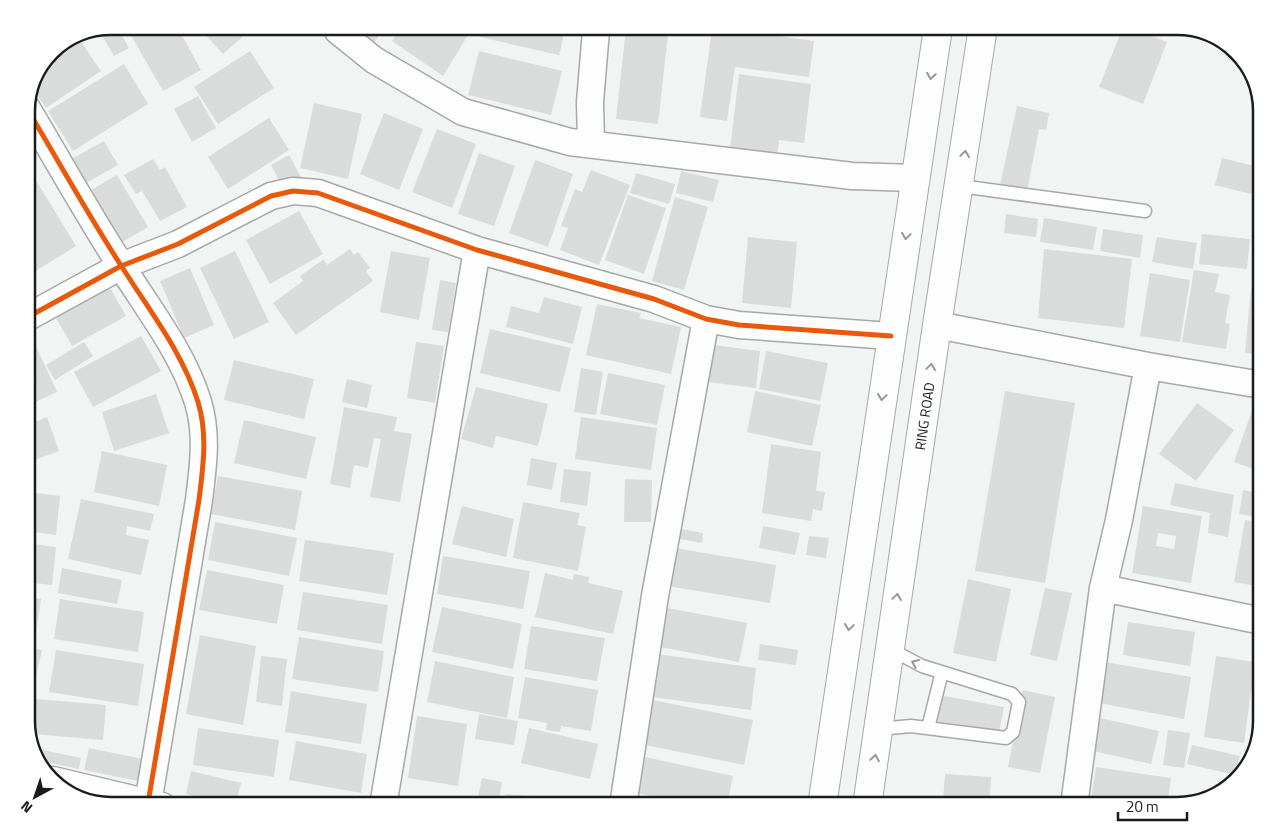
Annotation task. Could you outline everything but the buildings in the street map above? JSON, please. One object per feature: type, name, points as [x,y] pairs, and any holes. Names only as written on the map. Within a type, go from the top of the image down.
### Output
[{"type":"main road","points":[[823,797],[914,178],[937,35]]},
{"type":"main road","name":"RING ROAD","points":[[868,797],[937,325],[982,35]]},
{"type":"street","points":[[343,35],[374,60],[463,112],[570,142],[785,169],[852,176],[914,178]]},
{"type":"street","points":[[592,144],[590,102],[596,35]]},
{"type":"street","points":[[35,122],[121,266],[160,325],[188,374],[199,403],[204,432],[205,455],[156,797]]},
{"type":"street","points":[[35,313],[121,266],[178,244],[270,196],[293,191],[318,193],[476,250],[654,299],[706,319],[739,325],[892,336]]},
{"type":"street","points":[[385,797],[476,250]]},
{"type":"street","points":[[624,797],[655,596],[706,319]]},
{"type":"street","points":[[937,325],[1148,366],[1253,384]]},
{"type":"street","points":[[1075,797],[1103,588],[1119,520],[1148,366]]},
{"type":"street","points":[[1103,588],[1253,619]]},
{"type":"street","points":[[69,784],[125,797]]},
{"type":"lane","points":[[960,186],[1145,211]]},
{"type":"lane","points":[[879,729],[899,726],[928,728],[1006,738],[1013,732],[1019,702],[1012,694],[910,661],[890,649]]},
{"type":"lane","points":[[928,728],[942,672]]},
{"type":"cycle path","points":[[35,122],[97,228],[165,332],[192,384],[201,414],[204,451],[199,500],[149,797]]},
{"type":"cycle path","points":[[35,313],[121,266],[178,244],[271,196],[293,191],[318,193],[477,250],[654,299],[706,319],[739,325],[891,336]]}]
